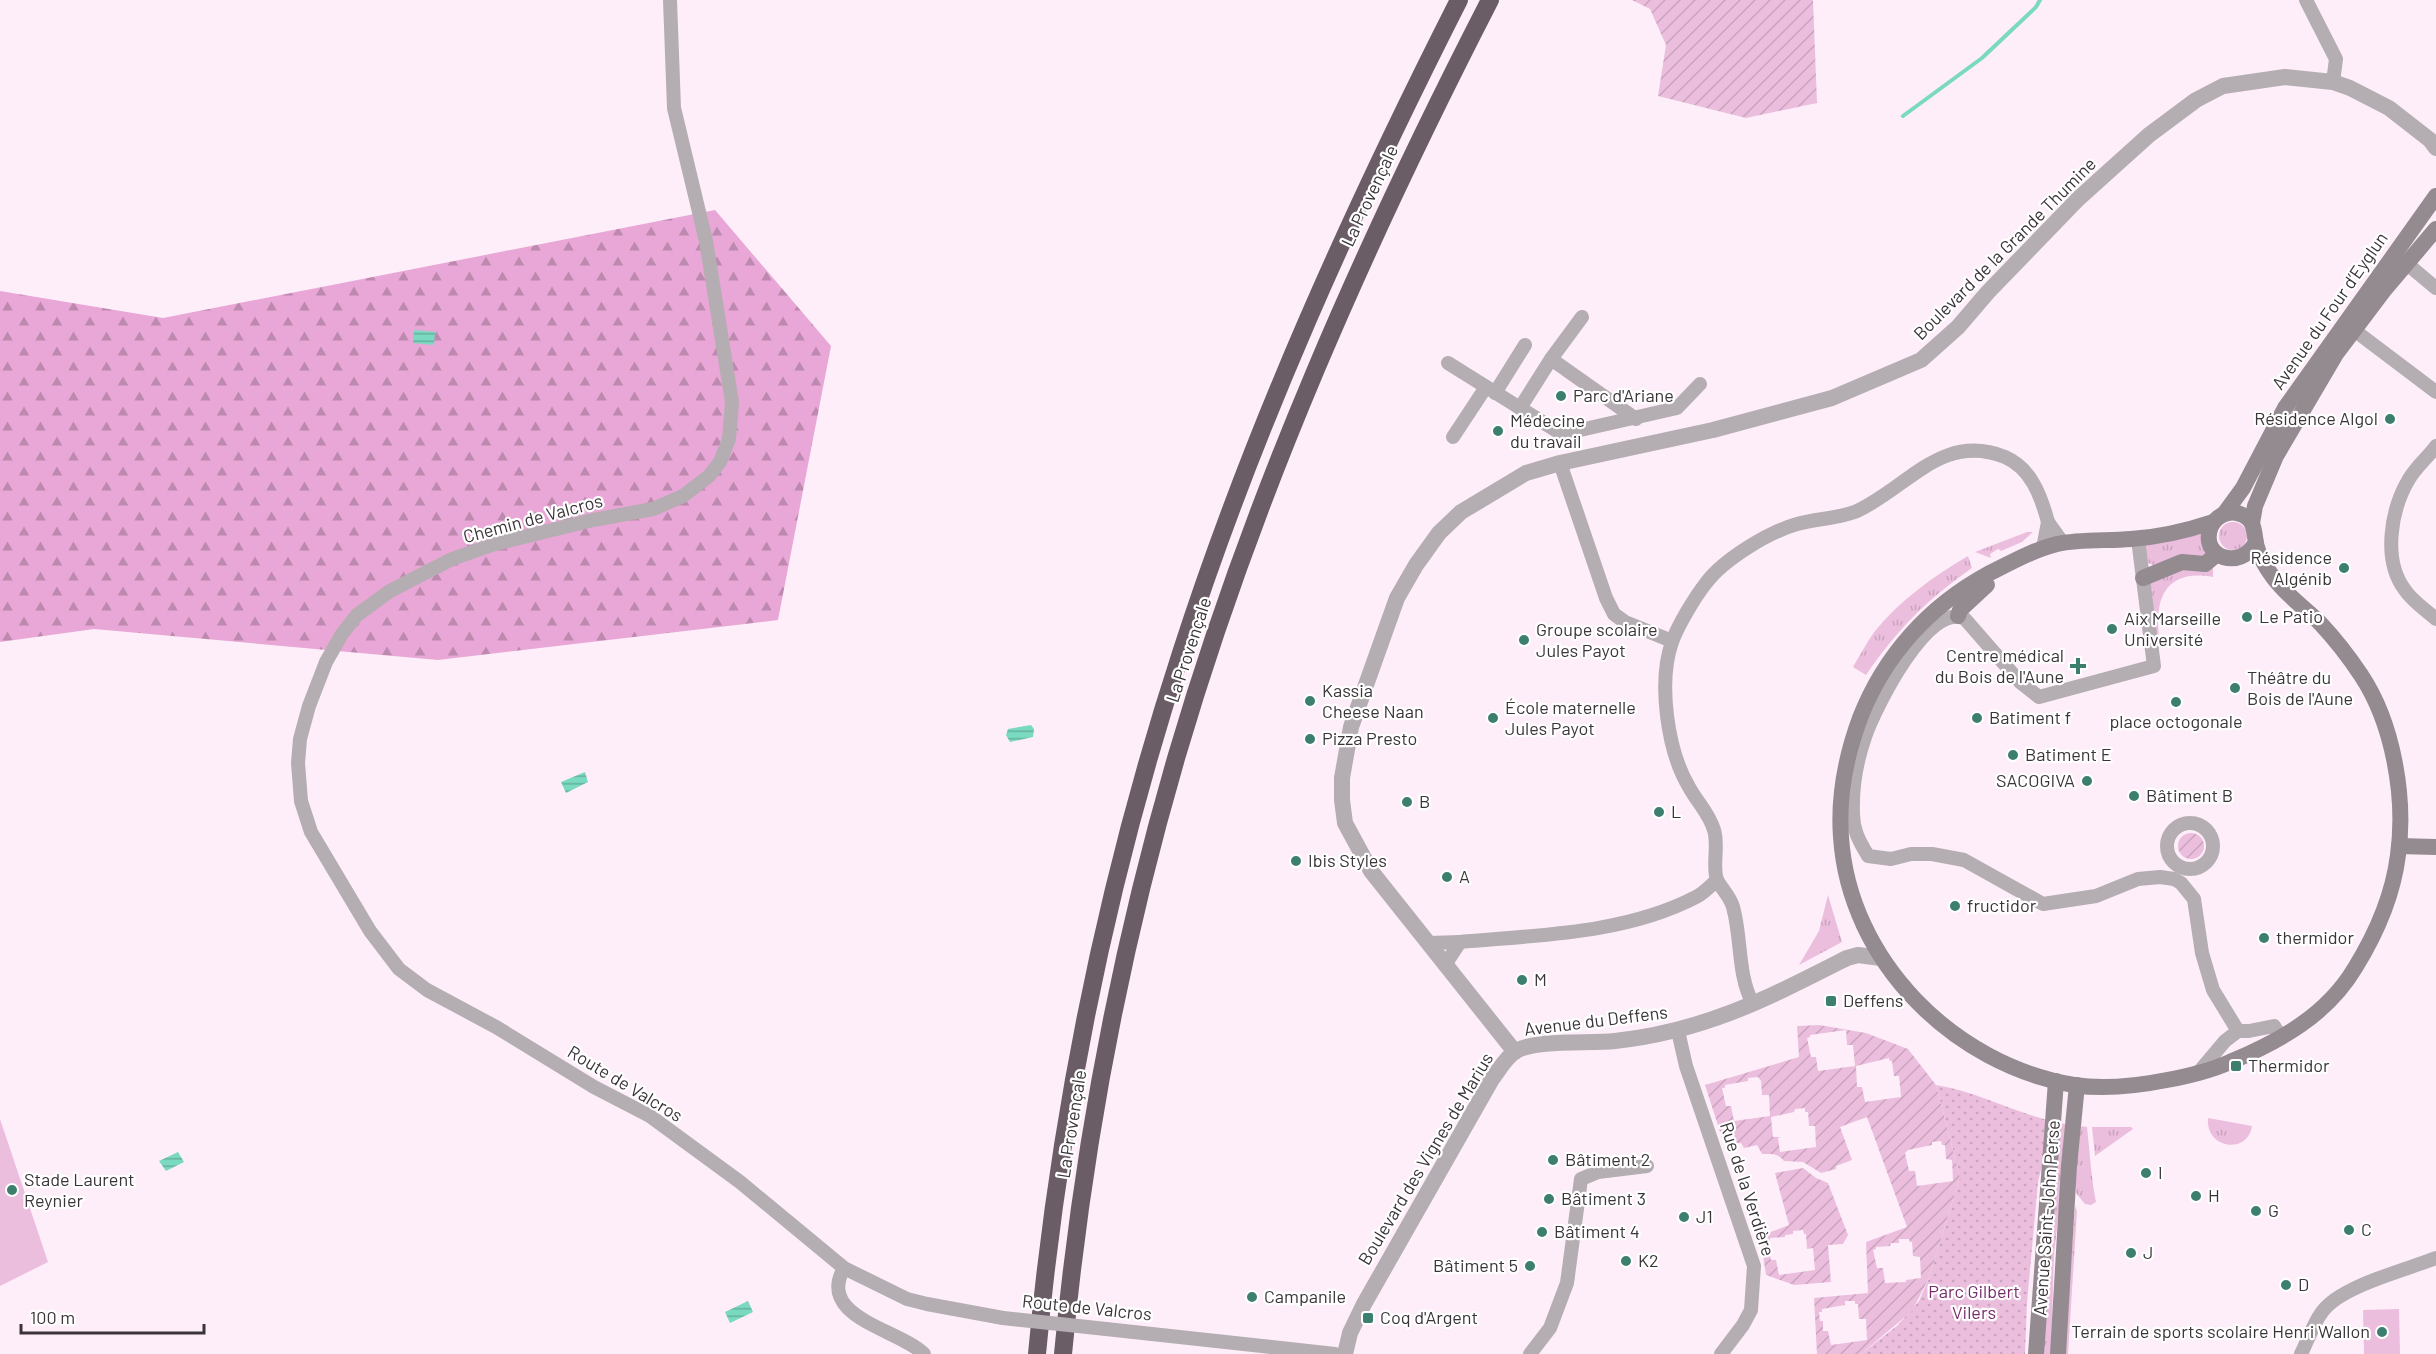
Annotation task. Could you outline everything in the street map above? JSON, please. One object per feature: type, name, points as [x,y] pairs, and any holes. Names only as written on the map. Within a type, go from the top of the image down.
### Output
[{"type":"highway","name":"La Provençale","points":[[1037,1354],[1050,1233],[1083,1031],[1110,908],[1163,710],[1234,502],[1305,324],[1392,132],[1459,0]]},
{"type":"highway","name":"La Provençale","points":[[1063,1354],[1071,1271],[1090,1139],[1113,1012],[1149,859],[1198,688],[1235,575],[1332,331],[1381,221],[1490,0]]},
{"type":"main road","name":"Avenue du Four d’Eyglun","points":[[2219,518],[2243,488],[2285,408],[2436,196]]},
{"type":"main road","name":"Avenue du Four d’Eyglun","points":[[2252,523],[2255,506],[2276,456],[2336,354],[2406,263],[2436,229]]},
{"type":"main road","points":[[2240,513],[2252,523],[2256,532],[2256,542],[2274,578],[2330,634],[2370,691],[2385,725],[2394,757],[2398,795],[2399,846],[2394,874],[2374,935],[2352,974],[2330,1003],[2277,1032],[2234,1060],[2198,1074],[2121,1087],[2077,1085],[2056,1081],[1992,1057],[1955,1034],[1913,998],[1881,958],[1849,885],[1843,858],[1840,823],[1846,762],[1868,699],[1898,649],[1925,619],[1968,586],[2036,551],[2063,543],[2138,539],[2179,534],[2219,518],[2240,513]]},
{"type":"main road","points":[[2219,518],[2209,535],[2217,554],[2230,559],[2240,558],[2247,555],[2256,542]]},
{"type":"main road","points":[[1961,617],[1960,610],[1978,591],[2036,551]]},
{"type":"main road","points":[[2143,578],[2182,562],[2205,564],[2217,554]]},
{"type":"main road","points":[[2399,846],[2436,848]]},
{"type":"main road","name":"Avenue Saint-John Perse","points":[[2036,1354],[2056,1081]]},
{"type":"main road","name":"Avenue Saint-John Perse","points":[[2058,1354],[2069,1166],[2077,1085]]},
{"type":"street","name":"Chemin de Valcros","points":[[496,1027],[418,983],[399,969],[370,931],[311,832],[301,801],[298,763],[300,740],[313,695],[326,662],[342,634],[357,615],[390,591],[452,559],[495,544],[593,520],[653,509],[683,496],[709,476],[720,462],[729,438],[732,402],[706,241],[674,108],[670,0]]},
{"type":"street","points":[[2307,0],[2336,59],[2333,82]]},
{"type":"street","name":"Boulevard de la Grande Thumine","points":[[1515,1052],[1371,871],[1345,823],[1342,778],[1351,727],[1397,598],[1416,565],[1439,533],[1461,512],[1526,473],[1560,463],[1713,430],[1832,398],[1921,360],[1958,327],[1988,292],[2078,199],[2150,135],[2196,100],[2223,86],[2272,77],[2299,77],[2333,82],[2389,108],[2434,143]]},
{"type":"street","points":[[2406,263],[2436,288]]},
{"type":"street","points":[[1520,408],[1551,359],[1582,317]]},
{"type":"street","points":[[2354,330],[2436,392]]},
{"type":"street","points":[[1453,437],[1525,345]]},
{"type":"street","points":[[1551,359],[1636,419]]},
{"type":"street","points":[[1448,363],[1557,431],[1567,433],[1677,408],[1700,384]]},
{"type":"street","points":[[2436,446],[2409,479],[2397,508],[2390,544],[2394,566],[2404,590],[2436,619]]},
{"type":"street","points":[[1753,1004],[1746,990],[1733,906],[1726,890],[1718,880],[1715,831],[1704,807],[1689,788],[1677,763],[1666,701],[1665,672],[1672,641],[1707,582],[1737,555],[1795,525],[1857,511],[1929,464],[1950,453],[1974,449],[1994,453],[2014,461],[2032,480],[2042,496],[2048,522],[2063,543]]},
{"type":"street","points":[[1560,463],[1606,598],[1614,614],[1625,622],[1672,641]]},
{"type":"street","points":[[2036,551],[2048,522]]},
{"type":"street","points":[[2138,539],[2154,666],[2039,696],[2020,682],[1961,617],[1948,617],[1942,620],[1903,663],[1883,696],[1864,739],[1855,781],[1854,829],[1868,856],[1891,859],[1911,854],[1932,854],[1964,860],[2043,904],[2096,896],[2138,879],[2178,873],[2181,883],[2194,899],[2202,953],[2213,990],[2238,1031]]},
{"type":"street","points":[[1429,944],[1556,934],[1638,920],[1697,897],[1718,880]]},
{"type":"street","name":"Avenue du Deffens","points":[[1847,958],[1869,934]]},
{"type":"street","points":[[1445,965],[1460,942]]},
{"type":"street","name":"Avenue du Deffens","points":[[1515,1052],[1530,1045],[1614,1041],[1677,1031],[1714,1020],[1753,1004],[1847,958],[1858,955],[1881,958]]},
{"type":"street","name":"Route de Valcros","points":[[496,1027],[594,1087],[650,1116],[740,1182],[843,1268],[907,1299],[927,1305],[1003,1318],[1335,1354]]},
{"type":"street","name":"Rue de la Verdière","points":[[1677,1031],[1686,1066],[1754,1266],[1751,1310],[1743,1325],[1721,1354]]},
{"type":"street","points":[[2198,1074],[2225,1041],[2238,1031],[2277,1032]]},
{"type":"street","name":"Boulevard des Vignes de Marius","points":[[1345,1354],[1354,1324],[1378,1280],[1492,1079],[1515,1052]]},
{"type":"street","points":[[1530,1354],[1550,1328],[1567,1283],[1581,1179],[1598,1172],[1647,1166]]},
{"type":"street","points":[[2301,1354],[2322,1311],[2334,1299],[2353,1289],[2436,1258]]},
{"type":"street","points":[[843,1268],[839,1276],[839,1293],[846,1308],[911,1344],[924,1354]]},
{"type":"green space","points":[[1632,0],[1813,0],[1817,103],[1746,118],[1658,96],[1666,45],[1650,9]]},
{"type":"green space","points":[[715,210],[831,346],[778,620],[438,660],[94,629],[0,642],[0,291],[163,318]]},
{"type":"green space","points":[[2233,522],[2243,526],[2247,536],[2243,546],[2233,550],[2223,546],[2219,536],[2223,526]]},
{"type":"green space","points":[[2027,532],[2033,532],[2022,542],[2001,551],[1998,549],[1990,554],[1991,558],[1975,552]]},
{"type":"green space","points":[[2202,534],[2209,557],[2156,566],[2148,563],[2143,545]]},
{"type":"green space","points":[[1968,556],[1972,568],[1940,592],[1913,617],[1866,675],[1853,667],[1875,631],[1895,609],[1930,580]]},
{"type":"green space","points":[[2213,568],[2213,577],[2185,577],[2175,581],[2168,588],[2159,608],[2159,635],[2155,632],[2147,583],[2182,569]]},
{"type":"green space","points":[[2191,833],[2200,837],[2204,846],[2200,855],[2191,859],[2182,855],[2178,846],[2182,837]]},
{"type":"green space","points":[[1828,895],[1842,942],[1799,965],[1819,931]]},
{"type":"green space","points":[[1819,1025],[1866,1033],[1908,1049],[1936,1085],[1960,1177],[1929,1278],[1912,1311],[1861,1354],[1817,1354],[1814,1298],[1868,1293],[1866,1242],[1907,1227],[1867,1117],[1840,1127],[1852,1160],[1836,1166],[1836,1169],[1821,1173],[1803,1162],[1784,1161],[1774,1154],[1762,1154],[1757,1145],[1744,1148],[1741,1143],[1724,1144],[1705,1085],[1799,1057],[1797,1026]],"holes":[[[1846,1030],[1847,1045],[1853,1045],[1855,1066],[1818,1071],[1816,1057],[1811,1057],[1807,1038],[1810,1035]],[[1889,1058],[1892,1061],[1894,1076],[1899,1076],[1901,1097],[1865,1102],[1862,1087],[1857,1087],[1856,1066]],[[1758,1077],[1761,1081],[1762,1095],[1769,1095],[1770,1116],[1734,1121],[1731,1106],[1726,1106],[1722,1088],[1725,1088],[1725,1085],[1748,1081],[1748,1078]],[[1805,1108],[1805,1112],[1808,1112],[1809,1126],[1815,1126],[1816,1147],[1780,1152],[1778,1138],[1781,1137],[1773,1137],[1771,1117],[1794,1112],[1795,1109]],[[1941,1141],[1942,1145],[1945,1145],[1946,1159],[1952,1160],[1953,1181],[1917,1186],[1915,1171],[1909,1171],[1905,1153],[1908,1150],[1932,1145],[1932,1142]],[[1899,1239],[1909,1239],[1912,1242],[1913,1256],[1920,1257],[1921,1278],[1906,1280],[1906,1282],[1885,1283],[1883,1268],[1877,1268],[1873,1250],[1876,1247],[1890,1246],[1891,1243],[1899,1243]],[[1845,1301],[1855,1301],[1855,1304],[1858,1304],[1859,1319],[1866,1319],[1867,1340],[1831,1345],[1828,1331],[1823,1331],[1823,1321],[1820,1321],[1819,1312],[1822,1312],[1822,1309],[1845,1305]]]},
{"type":"green space","name":"Parc Gilbert Vilers","points":[[1936,1085],[2047,1120],[2045,1153],[2038,1182],[2027,1303],[2025,1354],[1861,1354],[1898,1325],[1919,1301],[1929,1278],[1960,1177]]},
{"type":"green space","points":[[2208,1118],[2252,1126],[2249,1135],[2243,1141],[2227,1144],[2213,1136]]},
{"type":"green space","name":"Stade Laurent Reynier","points":[[0,1119],[48,1262],[0,1286]]},
{"type":"green space","points":[[2057,1122],[2068,1125],[2054,1255],[2051,1354],[2040,1354]]},
{"type":"green space","points":[[2078,1126],[2087,1127],[2096,1202],[2091,1205],[2085,1204],[2076,1193],[2075,1160]]},
{"type":"green space","points":[[2092,1127],[2131,1127],[2133,1129],[2095,1156]]},
{"type":"green space","points":[[1803,1168],[1816,1178],[1828,1183],[1848,1235],[1843,1244],[1828,1245],[1831,1282],[1794,1285],[1766,1275],[1760,1236],[1789,1225],[1775,1173]],"holes":[[[1803,1230],[1806,1234],[1807,1249],[1813,1248],[1815,1270],[1779,1275],[1776,1260],[1771,1260],[1767,1242],[1770,1238],[1793,1234],[1793,1231]]]},
{"type":"green space","points":[[2075,1206],[2077,1211],[2068,1354],[2064,1354]]},
{"type":"green space","name":"Terrain de sports scolaire Henri Wallon","points":[[2399,1309],[2400,1354],[2364,1354],[2363,1310]]},
{"type":"shaded area","points":[[414,330],[435,332],[434,345],[413,343]]},
{"type":"shaded area","points":[[1031,725],[1034,729],[1033,737],[1010,742],[1006,735],[1008,729]]},
{"type":"shaded area","points":[[585,772],[588,782],[566,793],[561,782]]},
{"type":"shaded area","points":[[178,1152],[184,1162],[166,1171],[159,1161]]},
{"type":"shaded area","points":[[748,1301],[753,1312],[730,1323],[725,1312]]},
{"type":"waterway","points":[[1903,116],[1982,58],[2036,7],[2040,0]]},
{"type":"place","name":"Parc d'Ariane","points":[[1561,396]]},
{"type":"place","name":"Résidence Algol","points":[[2390,419]]},
{"type":"place","name":"Médecine du travail","points":[[1498,431]]},
{"type":"place","name":"Résidence Algénib","points":[[2344,568]]},
{"type":"place","name":"Le Patio","points":[[2247,617]]},
{"type":"place","name":"Aix Marseille Université","points":[[2112,629]]},
{"type":"place","name":"Groupe scolaire Jules Payot","points":[[1524,640]]},
{"type":"place","name":"Centre médical du Bois de l'Aune","points":[[2078,666]]},
{"type":"place","name":"Théâtre du Bois de l'Aune","points":[[2235,688]]},
{"type":"place","name":"Kassia Cheese Naan","points":[[1310,701]]},
{"type":"place","name":"place octogonale","points":[[2176,702]]},
{"type":"place","name":"École maternelle Jules Payot","points":[[1493,718]]},
{"type":"place","name":"Batiment f","points":[[1977,718]]},
{"type":"place","name":"Pizza Presto","points":[[1310,739]]},
{"type":"place","name":"Batiment E","points":[[2013,755]]},
{"type":"place","name":"SACOGIVA","points":[[2087,781]]},
{"type":"place","name":"Bâtiment B","points":[[2134,796]]},
{"type":"place","name":"B","points":[[1407,802]]},
{"type":"place","name":"L","points":[[1659,812]]},
{"type":"place","name":"Ibis Styles","points":[[1296,861]]},
{"type":"place","name":"A","points":[[1447,877]]},
{"type":"place","name":"fructidor","points":[[1955,906]]},
{"type":"place","name":"thermidor","points":[[2264,938]]},
{"type":"place","name":"M","points":[[1522,980]]},
{"type":"place","name":"Deffens","points":[[1831,1001]]},
{"type":"place","name":"Thermidor","points":[[2236,1066]]},
{"type":"place","name":"Bâtiment 2","points":[[1553,1160]]},
{"type":"place","name":"I","points":[[2146,1173]]},
{"type":"place","name":"Stade Laurent Reynier","points":[[12,1190]]},
{"type":"place","name":"H","points":[[2196,1196]]},
{"type":"place","name":"Bâtiment 3","points":[[1549,1199]]},
{"type":"place","name":"G","points":[[2256,1211]]},
{"type":"place","name":"J1","points":[[1684,1217]]},
{"type":"place","name":"C","points":[[2349,1230]]},
{"type":"place","name":"Bâtiment 4","points":[[1542,1232]]},
{"type":"place","name":"J","points":[[2131,1253]]},
{"type":"place","name":"K2","points":[[1626,1261]]},
{"type":"place","name":"Bâtiment 5","points":[[1530,1266]]},
{"type":"place","name":"D","points":[[2286,1285]]},
{"type":"place","name":"Campanile","points":[[1252,1297]]},
{"type":"place","name":"Coq d'Argent","points":[[1368,1318]]},
{"type":"place","name":"Terrain de sports scolaire Henri Wallon","points":[[2382,1332]]}]
